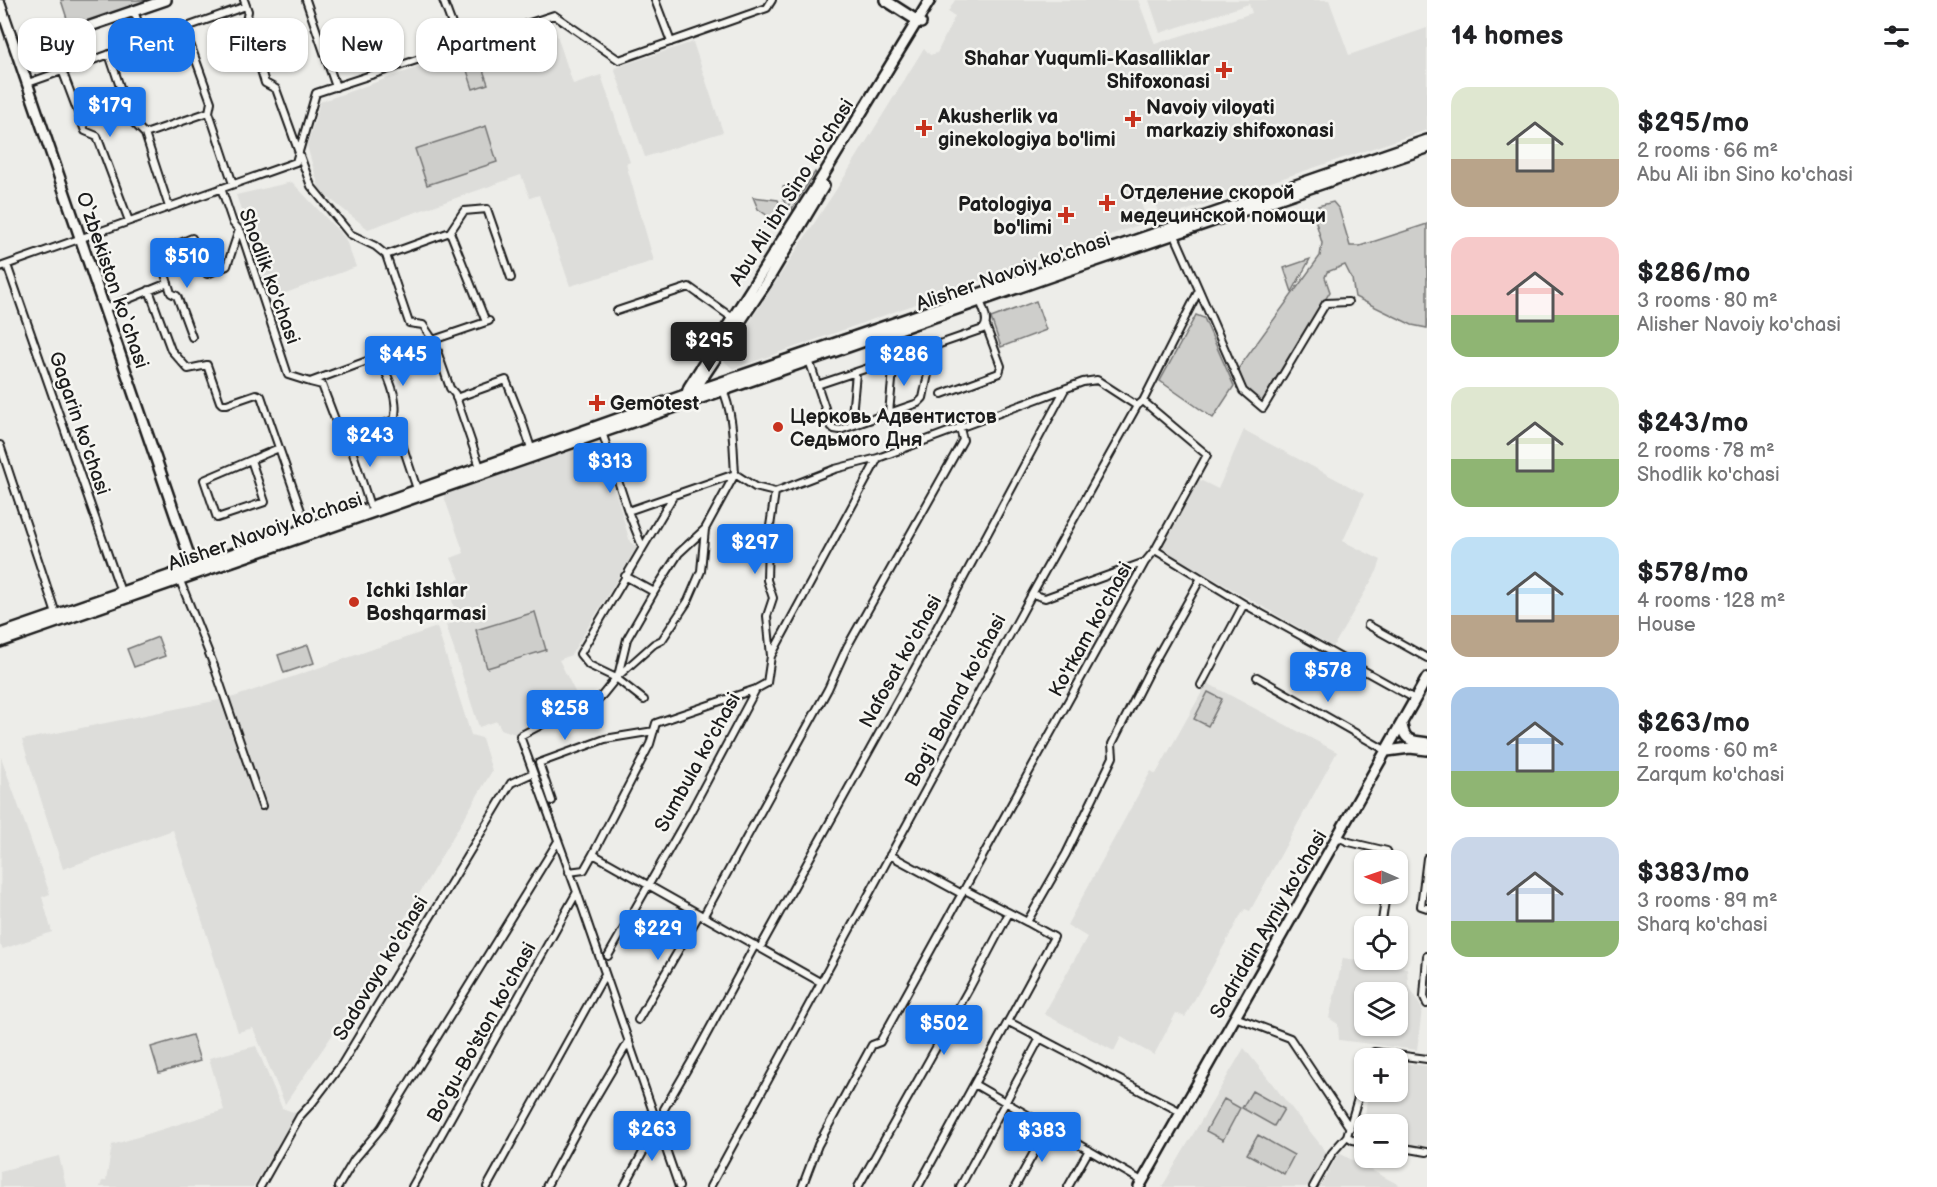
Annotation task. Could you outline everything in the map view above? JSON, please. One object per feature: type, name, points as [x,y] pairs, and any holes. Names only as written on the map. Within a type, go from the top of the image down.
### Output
[{"type":"main road","points":[[17,51],[166,0]]},
{"type":"main road","points":[[885,0],[919,22]]},
{"type":"main road","name":"Abu Ali ibn Sino ko'chasi","points":[[689,398],[711,366],[736,321],[919,22],[930,0]]},
{"type":"main road","name":"Abu Ali ibn Sino ko'chasi","points":[[919,22],[936,0]]},
{"type":"main road","name":"O‘zbekiston ko‘chasi","points":[[0,4],[193,567]]},
{"type":"main road","name":"Alisher Navoiy ko'chasi","points":[[532,452],[602,432],[723,385],[1173,231],[1427,140]]},
{"type":"main road","name":"Alisher Navoiy ko'chasi","points":[[1173,231],[1427,148]]},
{"type":"main road","name":"Abu Ali ibn Sino ko'chasi","points":[[689,398],[688,387],[736,321]]},
{"type":"main road","points":[[711,366],[723,385]]},
{"type":"main road","name":"Alisher Navoiy ko'chasi","points":[[0,642],[178,576],[689,398]]},
{"type":"main road","name":"Alisher Navoiy ko'chasi","points":[[0,634],[121,592],[178,576],[193,567],[417,489],[481,471]]},
{"type":"main road","name":"Sadriddin Ayniy ko'chasi","points":[[1141,1184],[1427,678]]},
{"type":"main road","points":[[1402,724],[1403,734],[1411,744],[1427,750]]},
{"type":"main road","points":[[1388,750],[1427,742]]},
{"type":"street","points":[[306,0],[336,87]]},
{"type":"street","points":[[443,0],[450,18]]},
{"type":"street","points":[[655,0],[671,42]]},
{"type":"street","points":[[545,18],[554,15],[619,60],[767,8],[772,0]]},
{"type":"street","points":[[195,23],[245,3],[248,11],[246,22],[265,83],[276,89],[310,186],[350,234],[375,246],[386,255],[409,323],[423,326],[438,351],[481,471]]},
{"type":"street","points":[[134,11],[136,18]]},
{"type":"street","points":[[195,58],[211,102],[209,112],[233,184]]},
{"type":"street","points":[[4,266],[296,162],[316,93],[416,61]]},
{"type":"street","points":[[28,83],[57,72]]},
{"type":"street","points":[[63,72],[85,131],[97,136],[129,221]]},
{"type":"street","points":[[115,72],[131,120],[145,134],[169,207]]},
{"type":"street","points":[[145,134],[209,112]]},
{"type":"street","name":"Shodlik ko'chasi","points":[[221,188],[233,223],[239,230],[288,375],[310,382]]},
{"type":"street","points":[[386,255],[450,232],[464,211],[487,209],[511,278]]},
{"type":"street","points":[[192,337],[177,296],[171,293],[158,252],[192,238],[207,274],[227,266],[239,230]]},
{"type":"street","points":[[1173,231],[1243,391],[1263,408],[1326,303],[1348,302]]},
{"type":"street","points":[[433,340],[487,321],[450,232]]},
{"type":"street","name":"Gagarin ko'chasi","points":[[4,266],[121,592]]},
{"type":"street","points":[[104,309],[168,283]]},
{"type":"street","points":[[617,311],[689,287],[736,321]]},
{"type":"street","points":[[149,290],[171,350],[188,369],[207,365],[222,405],[256,394],[261,396],[307,528]]},
{"type":"street","name":"Bog'i Baland ko'chasi","points":[[710,1187],[1032,594],[1137,406],[1143,401],[1199,290]]},
{"type":"street","points":[[942,394],[999,373],[1001,366],[986,326],[979,298]]},
{"type":"street","points":[[817,385],[983,329],[986,326]]},
{"type":"street","points":[[808,357],[831,426],[840,430],[918,403],[923,398],[934,346]]},
{"type":"street","points":[[386,371],[438,351]]},
{"type":"street","points":[[310,382],[378,357],[386,371],[397,409],[394,420],[417,489]]},
{"type":"street","points":[[889,413],[894,359]]},
{"type":"street","points":[[851,426],[856,373]]},
{"type":"street","points":[[456,398],[506,380],[532,452]]},
{"type":"street","points":[[735,474],[754,487],[775,492],[835,469],[878,458],[1083,382],[1097,380],[1137,406]]},
{"type":"street","points":[[310,382],[322,385],[336,422],[348,438],[370,506]]},
{"type":"street","points":[[617,678],[627,639],[654,592],[679,553],[705,529],[735,474],[732,431],[723,385]]},
{"type":"street","name":"Nafosat ko'chasi","points":[[664,1109],[918,663],[1065,389]]},
{"type":"street","name":"Ko'rkam ko'chasi","points":[[802,1187],[818,1145],[872,1045],[880,1042],[1145,562],[1155,550],[1207,455],[1143,401]]},
{"type":"street","points":[[348,438],[394,420]]},
{"type":"street","points":[[638,1020],[701,916],[828,689],[847,646],[963,440],[960,428]]},
{"type":"street","points":[[602,432],[642,546]]},
{"type":"street","points":[[0,445],[56,614]]},
{"type":"street","points":[[251,460],[265,502],[217,518],[204,480],[279,448]]},
{"type":"street","name":"Sumbula ko'chasi","points":[[608,956],[756,689],[767,683],[771,656],[878,458]]},
{"type":"street","points":[[628,511],[735,474]]},
{"type":"street","points":[[771,656],[767,616],[773,598],[767,580],[768,540],[775,492]]},
{"type":"street","points":[[644,700],[617,678],[589,666],[580,654],[674,495]]},
{"type":"street","points":[[679,1187],[577,892],[520,736],[552,719],[579,712],[600,698],[617,678],[654,644],[662,640],[688,601],[701,571],[705,529]]},
{"type":"street","points":[[1155,550],[1244,604],[1415,699]]},
{"type":"street","points":[[1032,594],[1045,598],[1145,562]]},
{"type":"street","points":[[178,576],[216,672],[262,806]]},
{"type":"street","points":[[625,576],[654,592]]},
{"type":"street","points":[[1027,922],[1066,854],[1113,757],[1112,744],[1201,578]]},
{"type":"street","points":[[1201,685],[1244,604]]},
{"type":"street","points":[[1368,625],[1427,658]]},
{"type":"street","points":[[1257,677],[1388,750]]},
{"type":"street","points":[[569,872],[584,870],[650,744],[656,723],[756,689]]},
{"type":"street","points":[[552,801],[540,763],[605,740],[654,731]]},
{"type":"street","name":"Sadovaya ko'chasi","points":[[260,1187],[300,1116],[314,1102],[342,1064],[511,783],[533,773]]},
{"type":"street","points":[[1338,837],[1383,850]]},
{"type":"street","points":[[338,1187],[354,1160],[381,1128],[558,841]]},
{"type":"street","points":[[593,854],[820,982]]},
{"type":"street","points":[[890,855],[1054,937],[918,1187]]},
{"type":"street","points":[[1427,858],[1421,906],[1427,908]]},
{"type":"street","name":"Bo'gu-Bo'ston ko'chasi","points":[[412,1187],[577,892]]},
{"type":"street","points":[[858,1187],[1009,913]]},
{"type":"street","points":[[1427,956],[1424,997],[1427,1004]]},
{"type":"street","points":[[487,1187],[605,974]]},
{"type":"street","points":[[1235,1017],[1290,1038],[1350,1128]]},
{"type":"street","points":[[1009,1022],[1181,1112]]},
{"type":"street","points":[[960,1187],[1040,1038]]},
{"type":"street","points":[[546,1187],[629,1041]]},
{"type":"street","points":[[1408,1056],[1427,1059]]},
{"type":"street","points":[[974,1084],[1089,1150],[1141,1184]]},
{"type":"street","points":[[1313,1187],[1332,1153],[1347,1136],[1357,1102]]},
{"type":"street","points":[[624,1187],[658,1125]]},
{"type":"street","points":[[1015,1187],[1048,1127]]},
{"type":"street","points":[[1347,1136],[1354,1140]]},
{"type":"street","points":[[1408,1149],[1427,1152]]},
{"type":"street","points":[[1068,1187],[1089,1150]]},
{"type":"shaded area","points":[[61,0],[153,0],[96,19],[67,18]]},
{"type":"shaded area","points":[[955,0],[1138,0],[1155,44],[1252,13],[1249,4],[1160,33],[1149,0],[1329,0],[1349,55],[1427,28],[1427,130],[1161,219],[1153,198],[1141,203],[1147,222],[733,369],[724,361],[845,176],[924,48],[930,55],[937,53],[955,16],[948,12]]},
{"type":"shaded area","points":[[557,35],[573,84],[601,75],[630,162],[626,164],[654,261],[570,286],[539,195],[530,198],[521,175],[368,229],[320,191],[307,146],[320,102],[416,68],[416,72],[557,72]]},
{"type":"shaded area","points":[[693,42],[723,132],[645,157],[614,68]]},
{"type":"shaded area","points":[[468,72],[484,72],[488,84],[473,89]]},
{"type":"shaded area","points":[[486,126],[497,162],[427,185],[415,149]]},
{"type":"shaded area","points":[[815,172],[817,176],[797,209],[791,210]]},
{"type":"shaded area","points":[[804,181],[787,208],[783,199],[783,187]]},
{"type":"shaded area","points":[[292,182],[345,238],[356,267],[272,298],[236,195]]},
{"type":"shaded area","points":[[753,197],[778,200],[784,213],[778,223],[758,209]]},
{"type":"shaded area","points":[[1333,202],[1339,209],[1350,246],[1360,246],[1427,224],[1427,328],[1412,325],[1355,297],[1352,279],[1345,265],[1327,272],[1325,277],[1330,292],[1261,403],[1246,389],[1238,369],[1320,256],[1322,243],[1313,212],[1318,206]]},
{"type":"shaded area","points":[[1310,259],[1292,292],[1284,268]]},
{"type":"shaded area","points":[[1036,301],[1046,330],[1001,347],[991,318]]},
{"type":"shaded area","points":[[1196,315],[1204,318],[1234,386],[1213,418],[1160,381]]},
{"type":"shaded area","points":[[1244,430],[1364,494],[1343,541],[1381,560],[1377,571],[1333,647],[1160,548],[1198,479],[1218,489]]},
{"type":"shaded area","points":[[600,438],[630,542],[637,547],[571,655],[559,660],[582,706],[515,734],[501,729],[497,721],[479,727],[446,625],[457,621],[448,583],[460,579],[451,558],[464,553],[443,494]]},
{"type":"shaded area","points":[[535,612],[546,650],[487,668],[476,630]]},
{"type":"shaded area","points":[[437,627],[471,735],[482,738],[492,771],[355,1002],[285,1104],[253,1028],[238,1032],[173,830],[63,869],[22,740],[234,697]]},
{"type":"shaded area","points":[[158,637],[165,656],[134,667],[127,649]]},
{"type":"shaded area","points":[[308,645],[314,663],[284,673],[278,655]]},
{"type":"shaded area","points":[[1207,683],[1337,752],[1250,911],[1245,909],[1239,918],[1185,1017],[1176,1013],[1154,1055],[1121,1037],[1114,1051],[1044,1014],[1087,937],[1067,925],[1151,771],[1156,774]]},
{"type":"shaded area","points":[[1208,692],[1222,699],[1208,726],[1194,719]]},
{"type":"shaded area","points":[[1,757],[50,894],[42,897],[52,932],[3,949],[0,945]]},
{"type":"shaded area","points":[[1343,958],[1354,960],[1354,970],[1407,970],[1408,982],[1354,982],[1354,1036],[1408,1036],[1408,984],[1422,1009],[1417,1050],[1339,1040],[1338,1024],[1329,1018]]},
{"type":"shaded area","points":[[192,1035],[200,1061],[159,1073],[151,1047]]},
{"type":"shaded area","points":[[256,1046],[282,1108],[296,1113],[253,1187],[100,1187],[102,1181],[106,1181],[112,1145],[224,1110],[209,1058]]},
{"type":"shaded area","points":[[1244,1048],[1327,1153],[1307,1187],[1162,1187]]},
{"type":"shaded area","points":[[1408,1063],[1427,1066],[1427,1146],[1408,1144],[1408,1114],[1365,1114],[1367,1102],[1408,1102]]},
{"type":"shaded area","points":[[1252,1091],[1284,1109],[1274,1126],[1242,1108]]},
{"type":"shaded area","points":[[1224,1099],[1240,1108],[1223,1140],[1206,1131]]},
{"type":"shaded area","points":[[1258,1135],[1294,1155],[1284,1174],[1247,1154]]},
{"type":"shaded area","points":[[1339,1153],[1354,1161],[1354,1168],[1367,1168],[1403,1187],[1320,1187]]},
{"type":"shaded area","points":[[59,1156],[66,1187],[0,1187],[0,1171]]},
{"type":"place","name":"Shahar Yuqumli-Kasalliklar Shifoxonasi","points":[[1224,70]]},
{"type":"place","name":"Navoiy viloyati markaziy shifoxonasi","points":[[1133,119]]},
{"type":"place","name":"Akusherlik va ginekologiya bo'limi","points":[[924,128]]},
{"type":"place","name":"Отделение скорой медецинской помощи","points":[[1107,203]]},
{"type":"place","name":"Patologiya bo'limi","points":[[1066,215]]},
{"type":"place","name":"Gemotest","points":[[597,403]]},
{"type":"place","name":"Церковь Адвентистов Седьмого Дня","points":[[778,427]]},
{"type":"place","name":"Ichki Ishlar Boshqarmasi","points":[[354,602]]}]
